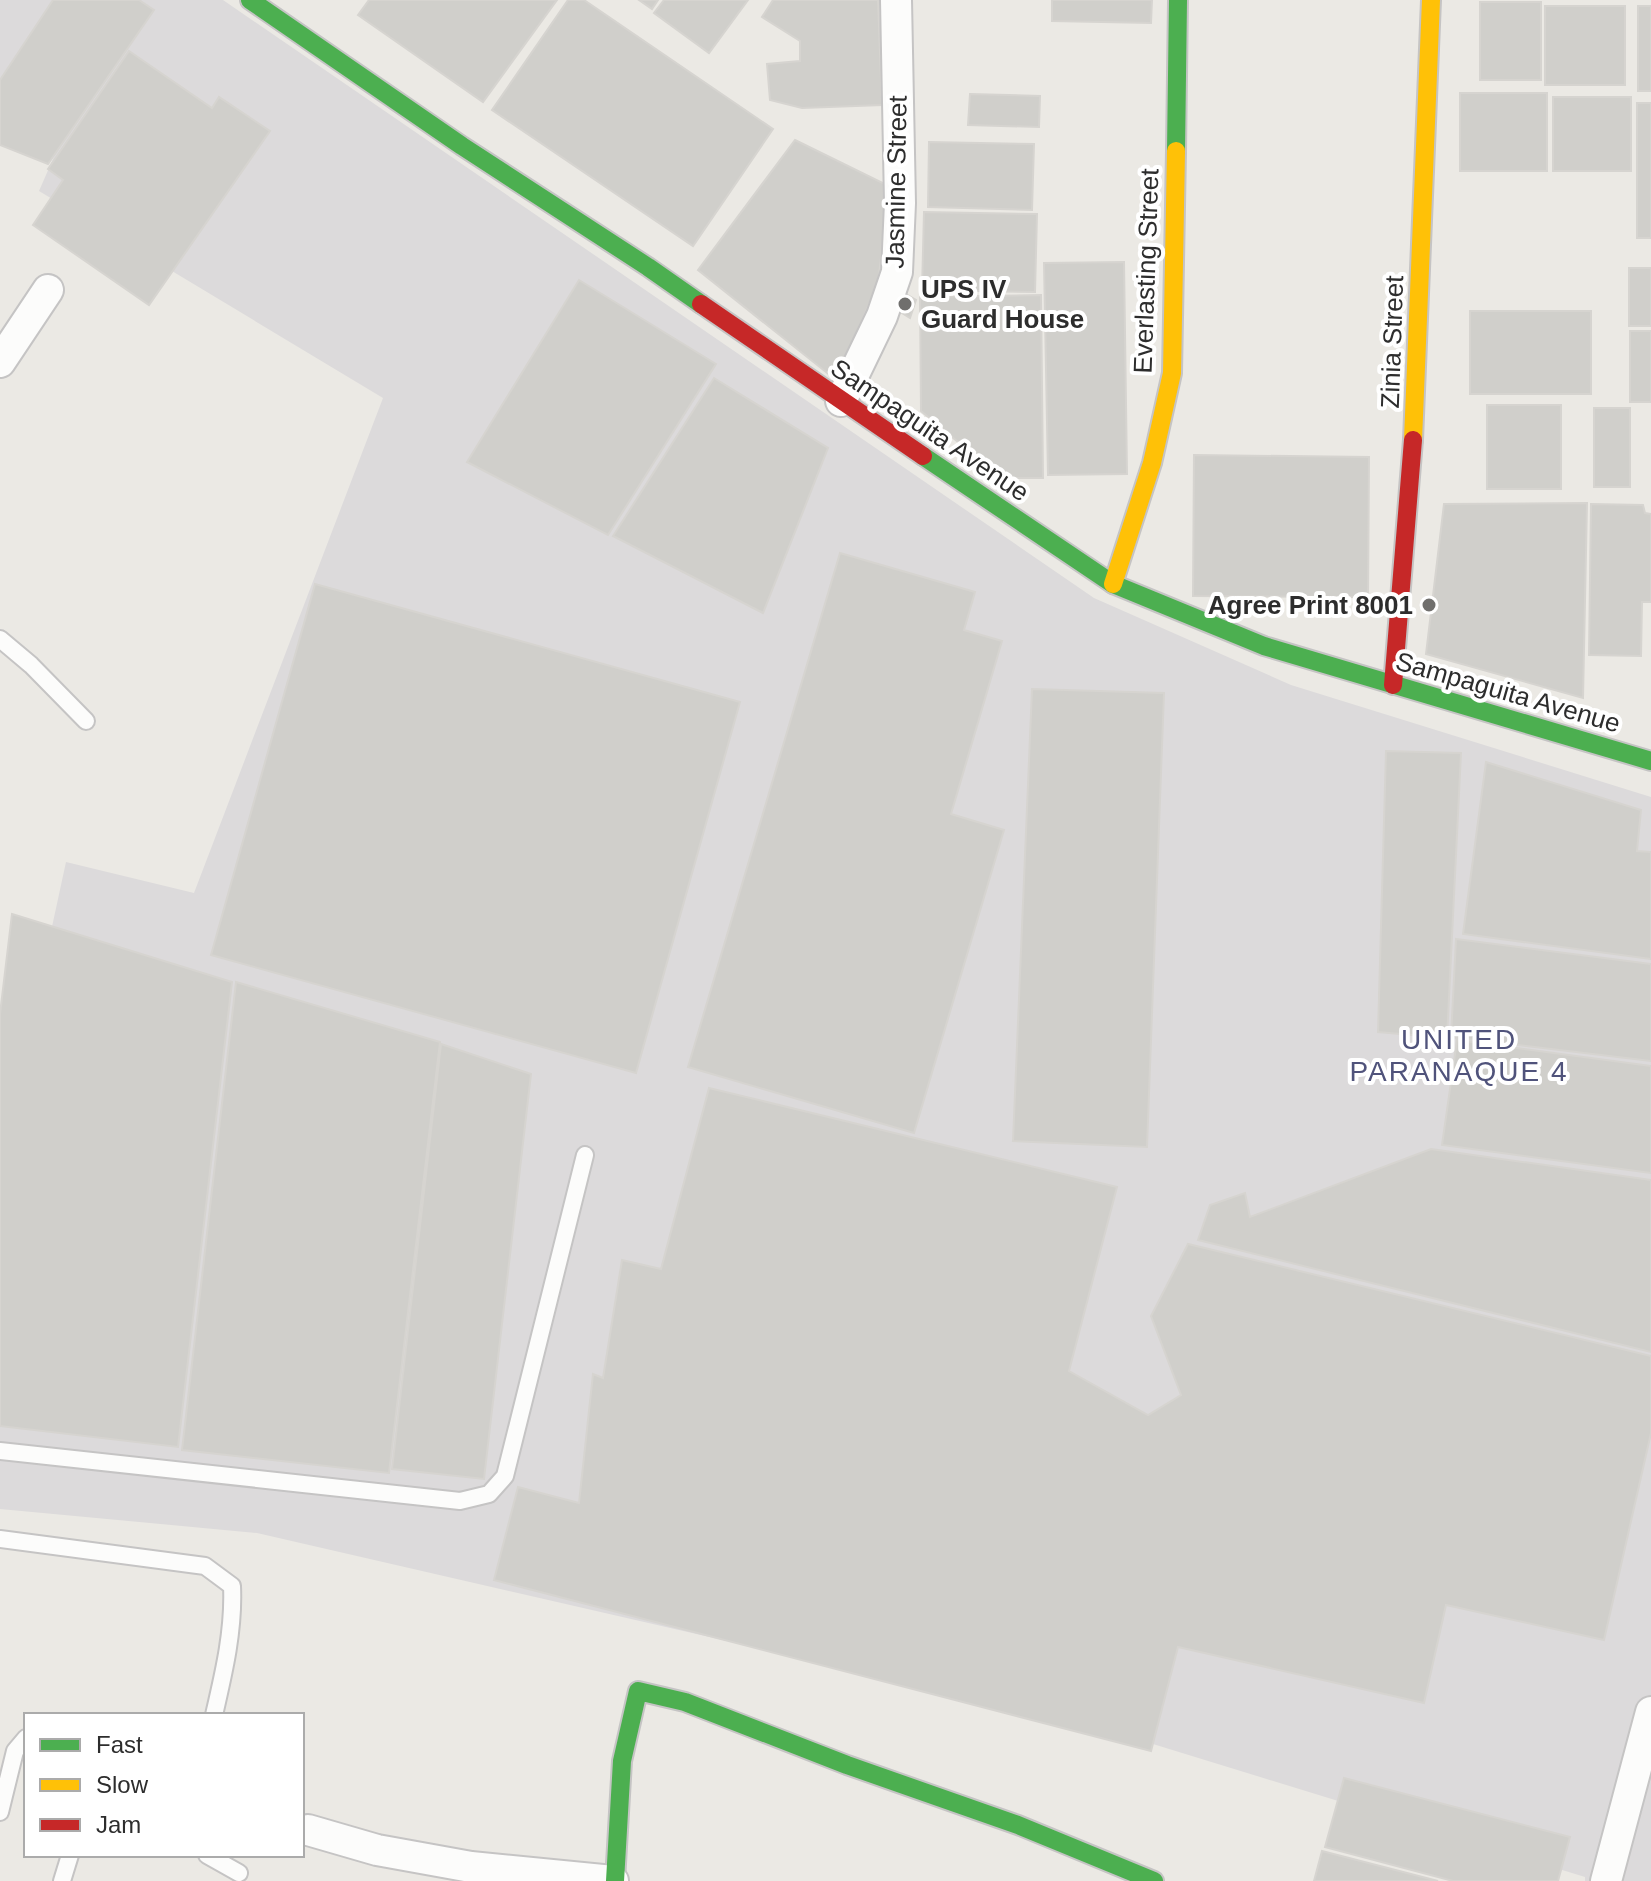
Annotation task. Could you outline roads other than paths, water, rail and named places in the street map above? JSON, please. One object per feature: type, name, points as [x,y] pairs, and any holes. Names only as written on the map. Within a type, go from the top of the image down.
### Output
[{"type":"street","name":"Sampaguita Avenue","points":[[250,0],[1113,584],[1264,646],[1651,761]]},
{"type":"street","name":"Jasmine Street","points":[[841,401],[882,316],[897,272],[900,203],[896,0]]},
{"type":"street","name":"Everlasting Street","points":[[1113,584],[1152,463],[1172,373],[1178,0]]},
{"type":"street","name":"Zinia Street","points":[[1393,685],[1416,392],[1431,0]]},
{"type":"street","points":[[0,362],[48,290]]},
{"type":"street","points":[[308,1830],[377,1850],[455,1864],[614,1881],[622,1761],[638,1691],[685,1702],[847,1765],[1018,1825],[1154,1881]]},
{"type":"street","points":[[1606,1881],[1651,1712]]},
{"type":"lane","points":[[0,639],[31,665],[86,721]]},
{"type":"lane","points":[[0,1451],[460,1501],[489,1494],[505,1476],[585,1155]]},
{"type":"lane","points":[[0,1539],[205,1566],[232,1586],[229,1646],[214,1713]]},
{"type":"lane","points":[[0,1812],[15,1751],[24,1740]]},
{"type":"lane","points":[[62,1881],[69,1857]]},
{"type":"lane","points":[[211,1857],[239,1873]]},
{"type":"place","name":"UPS IV Guard House","points":[[905,304]]},
{"type":"place","name":"Agree Print 8001","points":[[1429,605]]},
{"type":"district","name":"UNITED PARANAQUE 4","points":[[1459,1055]]}]
